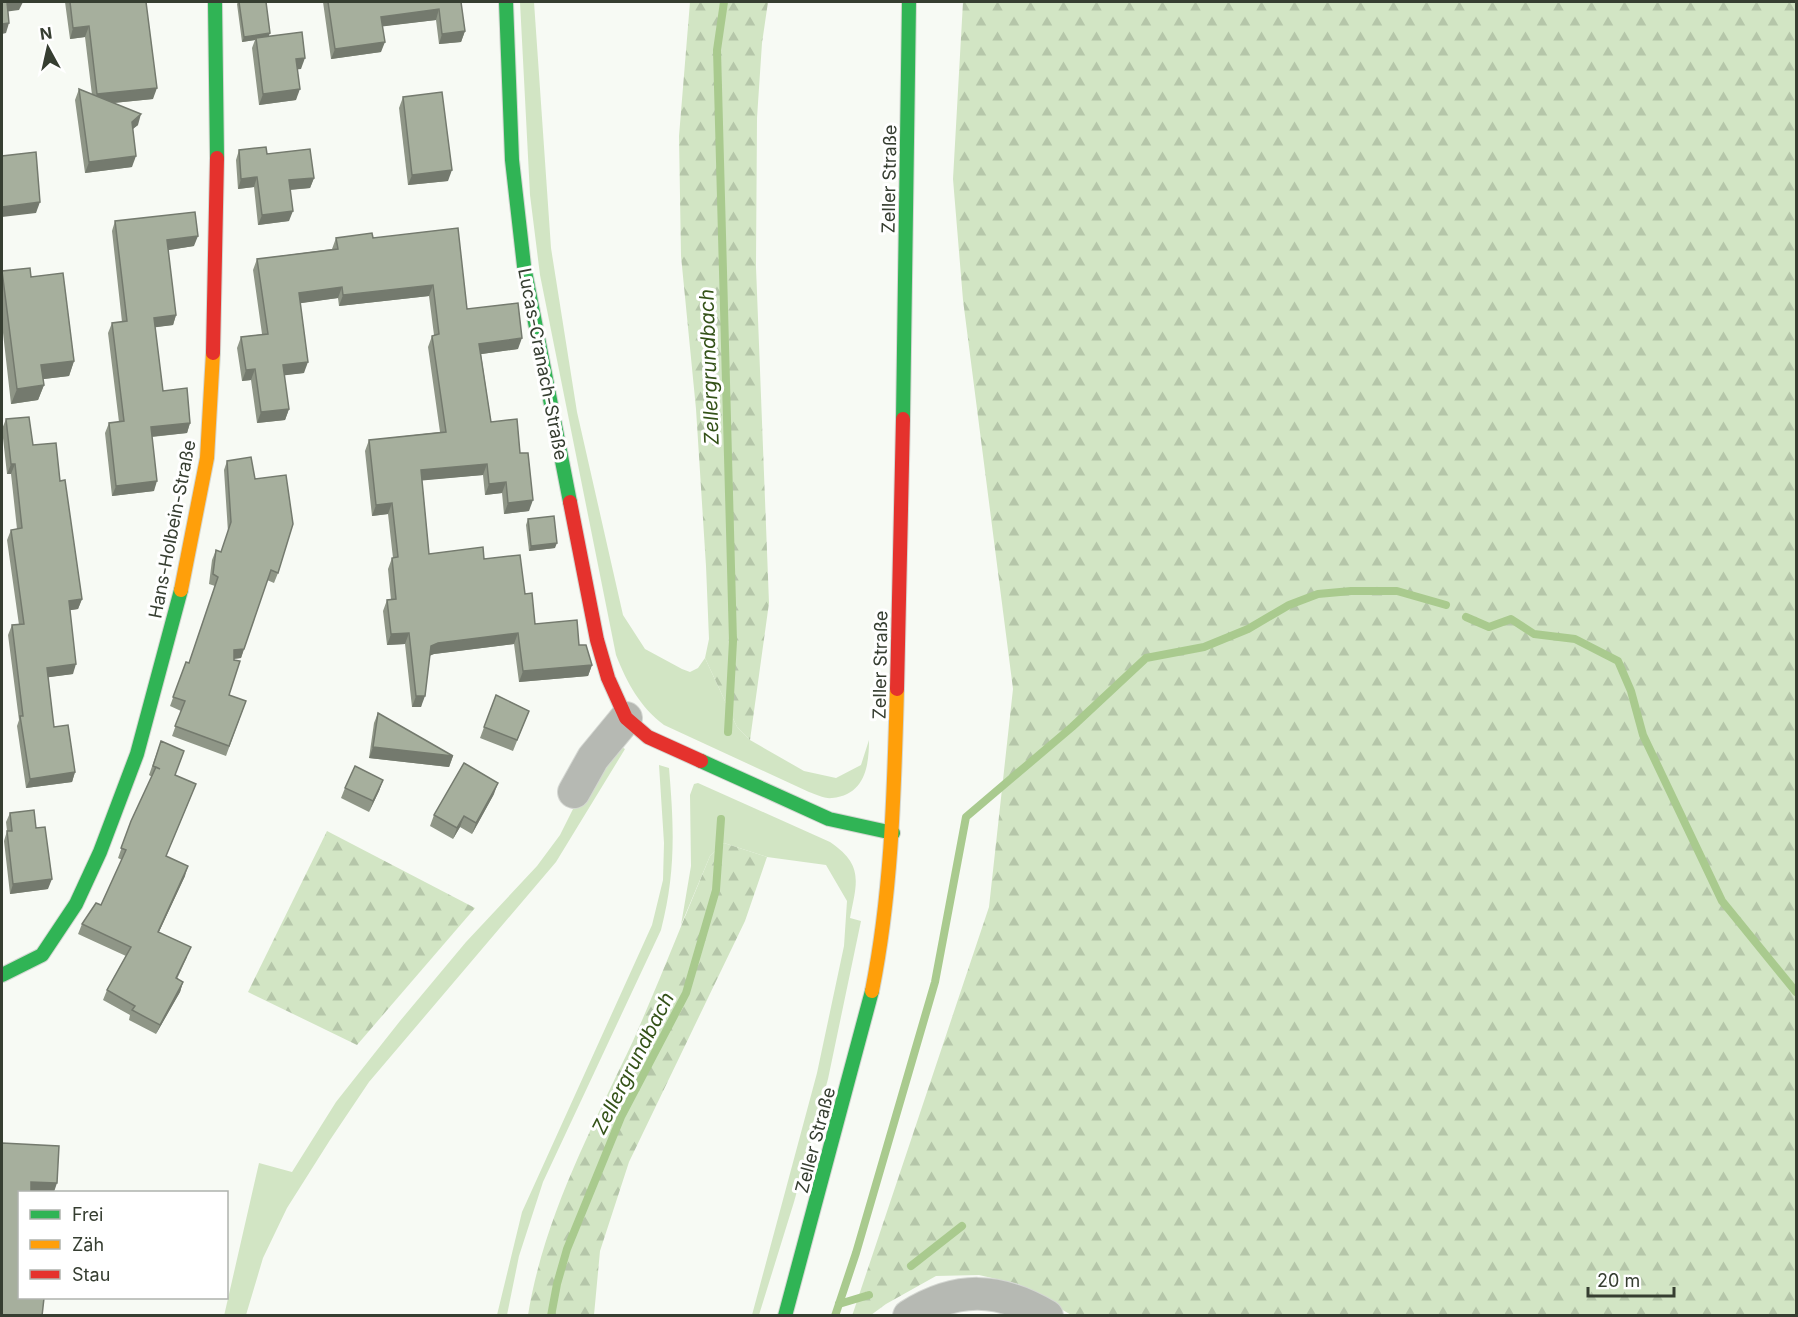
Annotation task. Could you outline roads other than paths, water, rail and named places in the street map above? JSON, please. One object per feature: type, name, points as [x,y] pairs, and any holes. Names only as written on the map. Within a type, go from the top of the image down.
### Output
[{"type":"street","name":"Hans-Holbein-Straße","points":[[2,975],[42,955],[76,904],[100,852],[138,754],[176,614],[207,458],[215,324],[216,2]]},
{"type":"street","name":"Lucas-Cranach-Straße","points":[[506,2],[512,160],[524,266],[597,640],[608,678],[626,718],[648,737],[818,814],[893,833]]},
{"type":"street","name":"Zeller Straße","points":[[785,1316],[866,1019],[883,934],[893,833],[905,343],[909,2]]},
{"type":"street","points":[[574,792],[593,758],[626,718]]},
{"type":"street","points":[[909,1316],[944,1298],[971,1292],[998,1295],[1047,1316]]},
{"type":"waterway","name":"Zellergrundbach","points":[[724,2],[717,50],[733,641],[728,732]]},
{"type":"waterway","points":[[835,1316],[856,1253],[935,982],[966,817],[1072,727],[1146,658],[1204,647],[1248,629],[1289,605],[1318,594],[1397,591],[1446,605]]},
{"type":"waterway","points":[[1466,617],[1489,627],[1511,619],[1534,634],[1575,639],[1618,661],[1631,691],[1643,735],[1722,901],[1796,992]]},
{"type":"waterway","name":"Zellergrundbach","points":[[551,1316],[567,1249],[621,1117],[686,993],[716,890],[721,819]]},
{"type":"waterway","points":[[911,1266],[962,1226]]},
{"type":"waterway","points":[[839,1304],[869,1295]]}]
